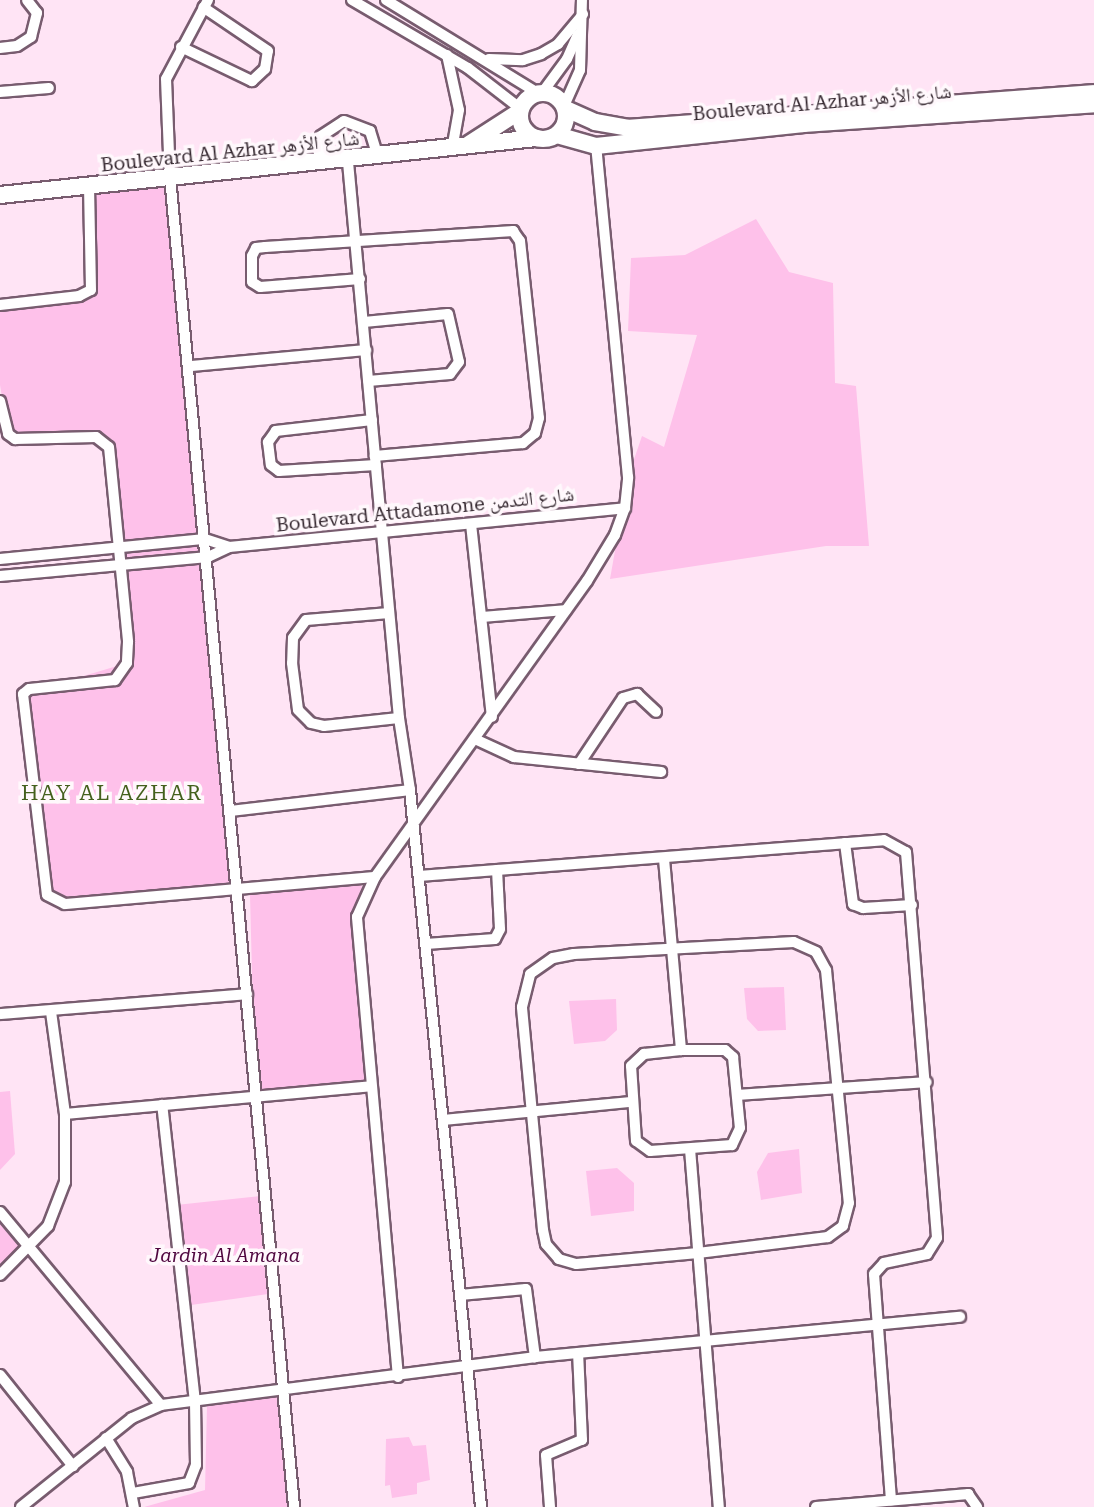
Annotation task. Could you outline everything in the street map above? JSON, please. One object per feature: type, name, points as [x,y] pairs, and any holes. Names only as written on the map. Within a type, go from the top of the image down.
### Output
[{"type":"main road","points":[[540,93],[555,96],[565,107],[565,123],[556,135],[536,138],[525,131],[521,110],[540,93]]},
{"type":"main road","name":"Boulevard Al Azhar شارع الأزهر","points":[[565,107],[595,122],[628,128],[1094,93]]},
{"type":"main road","name":"Boulevard Al Azhar شارع الأزهر","points":[[556,135],[596,146],[804,124],[1094,104]]},
{"type":"main road","name":"Boulevard Al Azhar شارع الأزهر","points":[[458,147],[521,110]]},
{"type":"main road","name":"Boulevard Al Azhar شارع الأزهر","points":[[0,195],[348,162],[536,138]]},
{"type":"street","points":[[0,48],[17,46],[31,37],[37,13],[27,0]]},
{"type":"street","points":[[352,0],[447,55],[521,110]]},
{"type":"street","points":[[386,0],[540,93],[567,59],[583,18]]},
{"type":"street","points":[[565,107],[580,70],[582,0]]},
{"type":"street","points":[[181,47],[252,81],[265,69],[268,51],[205,4],[181,47],[166,79],[170,177],[191,366],[294,1507]]},
{"type":"street","points":[[484,58],[523,60],[541,54],[583,18]]},
{"type":"street","points":[[447,55],[459,110],[458,147]]},
{"type":"street","points":[[0,92],[49,88]]},
{"type":"street","points":[[318,164],[321,136],[344,121],[370,131],[378,158]]},
{"type":"street","points":[[398,1377],[356,927],[375,877],[477,740],[566,610],[609,546],[625,508],[628,477],[596,146]]},
{"type":"street","points":[[348,162],[399,718],[414,825],[481,1507]]},
{"type":"street","points":[[0,304],[79,296],[91,290],[89,188]]},
{"type":"street","points":[[360,279],[260,286],[250,275],[256,248],[503,228],[517,234],[539,418],[535,433],[523,443],[279,471],[271,466],[268,442],[276,431],[372,420]]},
{"type":"street","points":[[364,321],[448,314],[459,362],[457,370],[450,374],[368,381]]},
{"type":"street","points":[[191,366],[366,350]]},
{"type":"street","points":[[0,401],[8,434],[15,439],[105,441],[128,642],[127,663],[120,676],[108,682],[29,689],[23,694],[45,890],[51,900],[65,904],[238,886],[375,877]]},
{"type":"street","name":"Boulevard Attadamone شارع التدمن","points":[[0,576],[208,557],[229,547],[625,508]]},
{"type":"street","points":[[471,524],[492,717]]},
{"type":"street","name":"Boulevard Attadamone شارع التدمن","points":[[0,559],[205,539],[229,547]]},
{"type":"street","points":[[481,617],[566,610]]},
{"type":"street","points":[[389,612],[306,620],[293,638],[292,663],[299,710],[311,723],[324,726],[399,718]]},
{"type":"street","points":[[579,764],[623,698],[637,694],[656,712]]},
{"type":"street","points":[[477,740],[514,757],[662,772]]},
{"type":"street","points":[[231,811],[410,790]]},
{"type":"street","points":[[419,876],[884,840],[901,846],[909,864],[927,1082],[936,1244],[927,1254],[878,1267],[874,1287],[891,1500]]},
{"type":"street","points":[[845,843],[853,904],[863,908],[912,905]]},
{"type":"street","points":[[664,859],[681,1050]]},
{"type":"street","points":[[426,944],[495,939],[500,929],[497,870]]},
{"type":"street","points":[[794,942],[817,952],[826,970],[849,1203],[843,1226],[828,1237],[698,1254],[576,1264],[559,1259],[547,1244],[543,1230],[522,1007],[530,974],[553,958],[574,954],[673,947],[794,942]]},
{"type":"street","points":[[0,1014],[51,1012],[247,994]]},
{"type":"street","points":[[0,1275],[31,1249],[58,1207],[65,1182],[65,1114],[51,1012]]},
{"type":"street","points":[[652,1052],[728,1052],[734,1062],[738,1095],[740,1128],[736,1142],[727,1147],[642,1148],[635,1135],[629,1073],[634,1061],[652,1052]]},
{"type":"street","points":[[738,1095],[927,1082]]},
{"type":"street","points":[[65,1114],[371,1086]]},
{"type":"street","points":[[443,1120],[631,1102]]},
{"type":"street","points":[[133,1493],[191,1481],[197,1457],[195,1402],[162,1105]]},
{"type":"street","points":[[690,1149],[719,1507]]},
{"type":"street","points":[[0,1212],[161,1405]]},
{"type":"street","points":[[460,1295],[526,1289],[535,1357]]},
{"type":"street","points":[[22,1507],[140,1413],[161,1405],[284,1392],[535,1357],[706,1344],[960,1317]]},
{"type":"street","points":[[550,1507],[546,1455],[582,1440],[578,1353]]},
{"type":"street","points":[[1,1380],[72,1465]]},
{"type":"street","points":[[106,1438],[127,1472],[134,1507]]},
{"type":"street","points":[[816,1507],[968,1494],[977,1507]]},
{"type":"green space","points":[[177,177],[239,886],[44,902],[27,693],[127,663],[110,444],[8,434],[0,385],[0,304],[96,290],[91,184]]},
{"type":"green space","points":[[756,219],[789,272],[833,283],[835,383],[856,386],[869,546],[826,546],[610,579],[628,477],[642,436],[664,447],[697,335],[628,331],[631,258],[685,255]]},
{"type":"green space","points":[[361,876],[374,1082],[255,1090],[250,895]]},
{"type":"green space","points":[[784,987],[786,1030],[758,1031],[747,1019],[744,988]]},
{"type":"green space","points":[[616,999],[617,1030],[605,1041],[574,1044],[569,1001]]},
{"type":"green space","points":[[10,1091],[15,1154],[0,1170],[0,1092]]},
{"type":"green space","points":[[799,1149],[802,1193],[761,1200],[757,1172],[768,1153]]},
{"type":"green space","points":[[617,1168],[634,1183],[634,1211],[591,1216],[586,1171]]},
{"type":"green space","name":"Jardin Al Amana","points":[[260,1196],[275,1293],[184,1306],[176,1205]]},
{"type":"green space","points":[[0,1212],[31,1249],[0,1273]]},
{"type":"green space","points":[[281,1393],[289,1507],[144,1507],[205,1490],[207,1406]]},
{"type":"green space","points":[[409,1437],[413,1446],[426,1445],[430,1480],[417,1483],[417,1494],[392,1498],[390,1485],[385,1486],[386,1439]]},
{"type":"district","name":"HAY AL AZHAR","points":[[112,793]]}]
